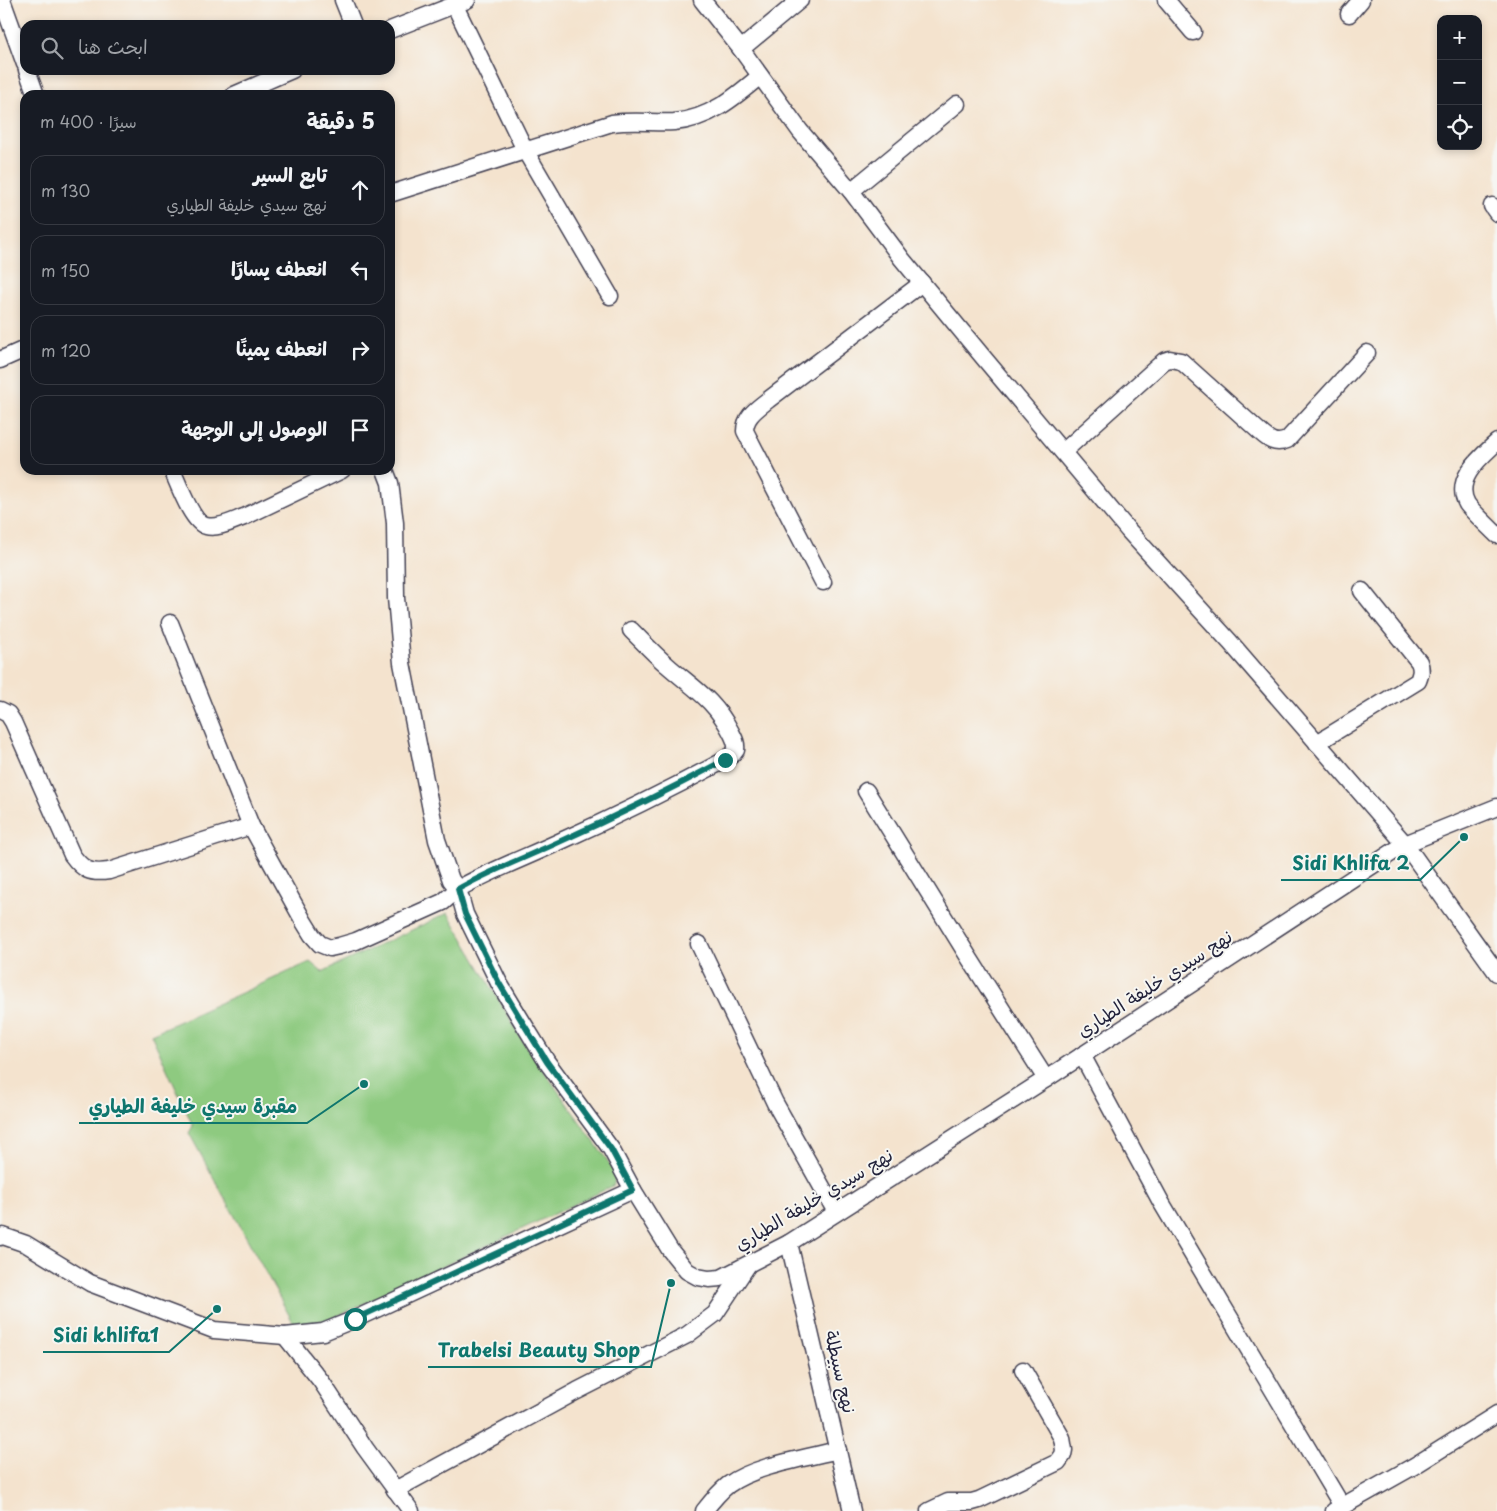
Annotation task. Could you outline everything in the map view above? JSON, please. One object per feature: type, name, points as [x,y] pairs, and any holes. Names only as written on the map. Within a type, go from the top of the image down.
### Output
[{"type":"street","points":[[343,0],[351,20]]},
{"type":"street","points":[[702,0],[741,49],[800,131],[851,191],[922,283],[1128,530],[1230,642],[1405,844],[1497,973]]},
{"type":"street","points":[[741,49],[800,0]]},
{"type":"street","points":[[1166,0],[1193,32]]},
{"type":"street","points":[[1349,14],[1361,0]]},
{"type":"street","points":[[1,1],[20,51]]},
{"type":"street","points":[[395,28],[461,3],[526,152],[610,296]]},
{"type":"street","points":[[29,75],[34,90]]},
{"type":"street","points":[[246,90],[280,75]]},
{"type":"street","points":[[395,192],[612,123],[629,121],[673,122],[702,116],[741,93],[760,76]]},
{"type":"street","points":[[851,191],[957,104]]},
{"type":"street","points":[[823,582],[745,431],[746,421],[750,415],[768,400],[922,283]]},
{"type":"street","points":[[0,360],[20,351]]},
{"type":"street","points":[[1063,452],[1164,361],[1170,359],[1181,361],[1272,442],[1280,443],[1287,440],[1367,352]]},
{"type":"street","points":[[1497,442],[1474,465],[1467,475],[1463,487],[1467,504],[1497,535]]},
{"type":"street","points":[[174,475],[199,524],[207,527],[227,524],[244,517],[332,475]]},
{"type":"street","name":"نهج سيدي خليفة الطياري","points":[[387,475],[390,483],[395,523],[396,598],[402,663],[437,840],[451,880],[458,889],[465,914],[499,983],[547,1062],[611,1149],[633,1190],[670,1250],[687,1271],[698,1277],[709,1279],[721,1278],[789,1243],[1082,1056],[1405,844],[1497,807]]},
{"type":"street","points":[[1317,743],[1418,681],[1421,674],[1419,662],[1362,590]]},
{"type":"street","points":[[170,623],[251,826],[312,935],[320,944],[330,948],[356,941],[435,906],[443,902],[458,889],[475,880],[665,792],[733,754],[736,750],[736,741],[712,703],[668,666],[631,630]]},
{"type":"street","points":[[0,695],[4,712],[13,722],[22,740],[72,855],[85,869],[95,872],[109,871],[251,826]]},
{"type":"street","points":[[866,791],[1046,1079]]},
{"type":"street","points":[[699,944],[775,1103],[836,1212]]},
{"type":"street","points":[[1082,1056],[1161,1202],[1338,1509],[1414,1466],[1497,1414]]},
{"type":"street","points":[[0,1237],[4,1236],[26,1244],[90,1283],[214,1330],[285,1336],[323,1332],[355,1319],[633,1190]]},
{"type":"street","name":"نهج سبيطلة","points":[[789,1243],[852,1511]]},
{"type":"street","points":[[395,1490],[577,1391],[687,1335],[715,1314],[747,1265]]},
{"type":"street","points":[[285,1336],[321,1382],[365,1448],[411,1511]]},
{"type":"street","points":[[929,1511],[948,1502],[982,1506],[1058,1462],[1063,1455],[1064,1444],[1062,1438],[1024,1370]]},
{"type":"street","points":[[704,1511],[727,1485],[747,1474],[838,1450]]},
{"type":"green space","points":[[448,913],[524,1043],[617,1174],[613,1186],[329,1320],[294,1324],[189,1133],[193,1126],[151,1034],[310,962],[322,972]]},
{"type":"place","name":"Sidi Khlifa 2","points":[[1464,837]]},
{"type":"place","name":"مقبرة سيدي خليفة الطياري","points":[[364,1084]]},
{"type":"place","name":"Trabelsi Beauty Shop","points":[[671,1283]]},
{"type":"place","name":"Sidi khlifa1","points":[[217,1309]]},
{"type":"route","points":[[355,1319],[633,1190],[611,1149],[547,1062],[499,983],[465,914],[458,889],[665,792],[725,760]]}]
